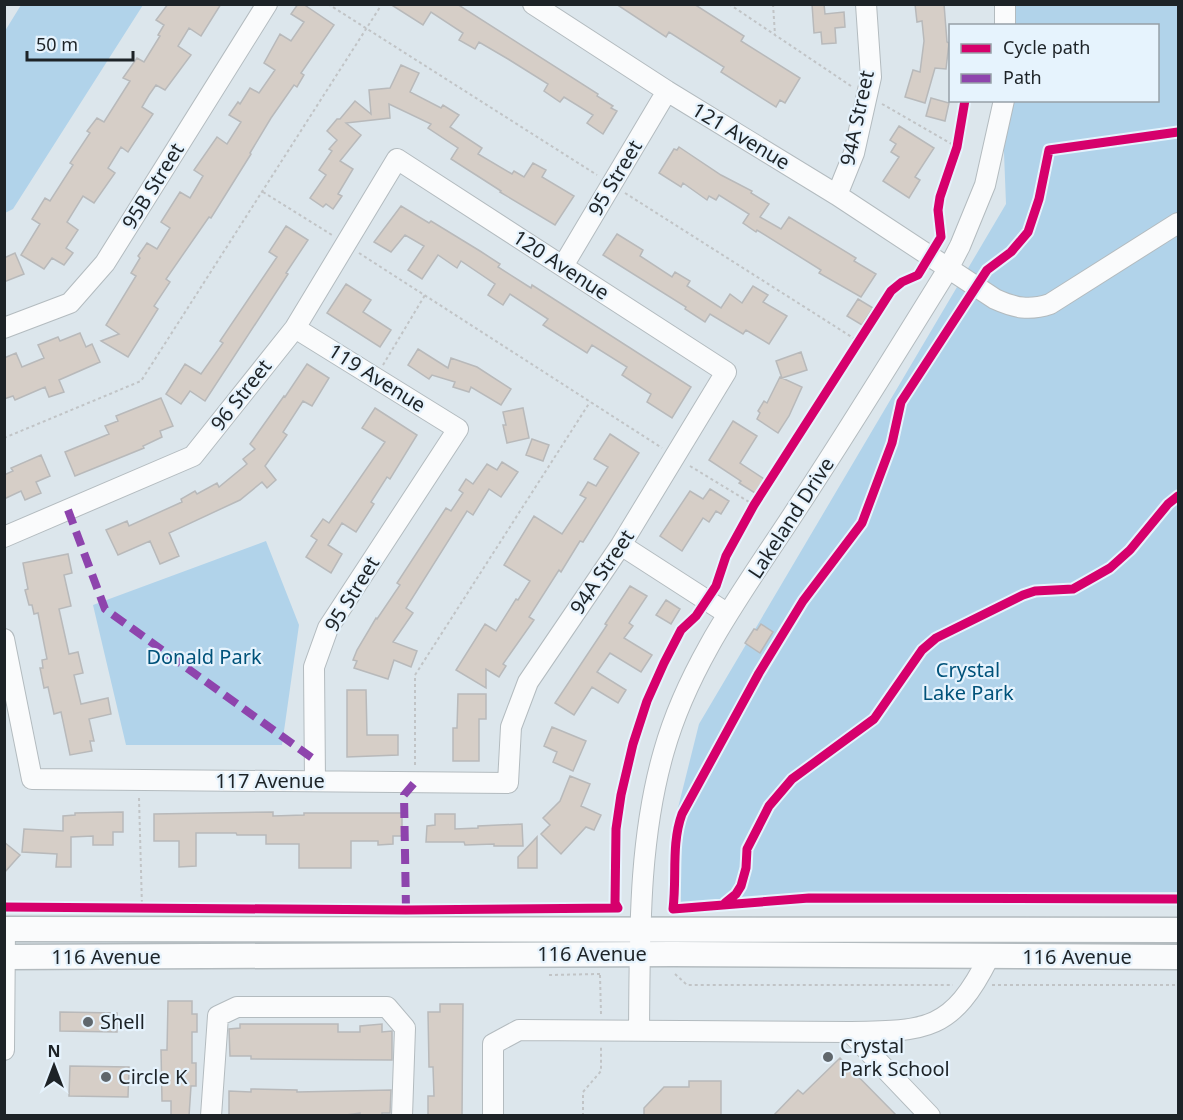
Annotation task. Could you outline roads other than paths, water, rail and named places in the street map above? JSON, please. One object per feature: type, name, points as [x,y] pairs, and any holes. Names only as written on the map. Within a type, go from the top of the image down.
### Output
[{"type":"main road","name":"116 Avenue","points":[[5,929],[1179,930]]},
{"type":"main road","name":"116 Avenue","points":[[5,957],[641,954],[1179,957]]},
{"type":"street","name":"95B Street","points":[[4,328],[70,303],[105,263],[267,4]]},
{"type":"street","name":"121 Avenue","points":[[533,4],[667,91],[837,195],[995,299],[1013,307],[1037,308],[1062,297],[1179,223]]},
{"type":"street","name":"94A Street","points":[[837,195],[854,153],[871,76],[866,4]]},
{"type":"street","points":[[1005,4],[1005,24]]},
{"type":"street","name":"95 Street","points":[[563,266],[667,91]]},
{"type":"street","name":"Lakeland Drive","points":[[639,1030],[646,839],[653,794],[664,749],[691,681],[709,644],[850,428],[948,269],[985,185],[1004,102]]},
{"type":"street","name":"96 Street","points":[[4,537],[193,456],[295,328],[396,159]]},
{"type":"street","name":"120 Avenue","points":[[396,159],[726,372]]},
{"type":"street","name":"119 Avenue","points":[[295,328],[458,429]]},
{"type":"street","name":"94A Street","points":[[508,783],[511,727],[528,682],[621,545],[726,372]]},
{"type":"street","name":"95 Street","points":[[315,781],[314,667],[328,628],[458,429]]},
{"type":"street","points":[[621,545],[728,614]]},
{"type":"street","name":"117 Avenue","points":[[4,639],[32,779],[508,783]]},
{"type":"street","points":[[4,1050],[5,929]]},
{"type":"street","points":[[493,1116],[493,1044],[519,1030],[903,1031],[927,1026],[943,1018],[957,1006],[975,985],[989,957]]},
{"type":"street","points":[[211,1116],[218,1016],[237,1007],[387,1007],[405,1028],[402,1116]]},
{"type":"street","points":[[850,1032],[930,1116]]},
{"type":"place","name":"Shell","points":[[88,1022]]},
{"type":"place","name":"Crystal Park School","points":[[828,1057]]},
{"type":"place","name":"Circle K","points":[[106,1077]]},
{"type":"park label","name":"Donald Park","points":[[204,657]]},
{"type":"park label","name":"Crystal Lake Park","points":[[968,682]]}]
